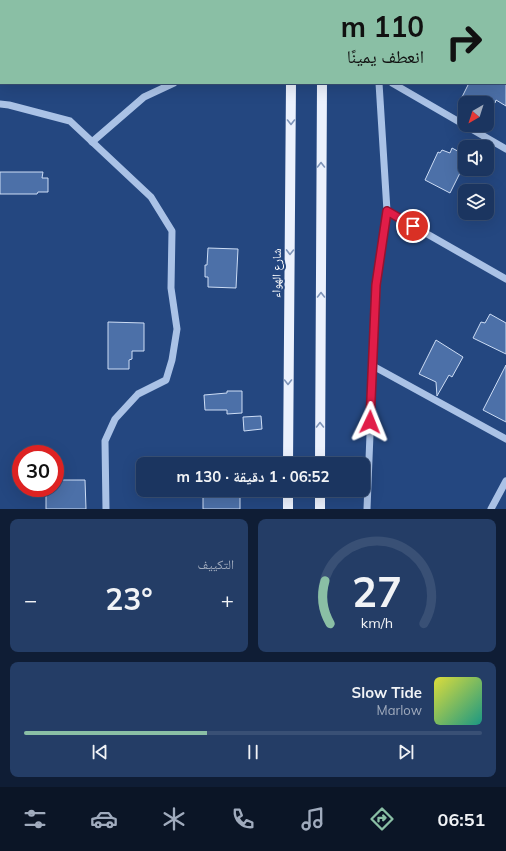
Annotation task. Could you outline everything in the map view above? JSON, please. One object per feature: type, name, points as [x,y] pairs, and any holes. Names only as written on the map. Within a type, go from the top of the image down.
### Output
[{"type":"main road","name":"شارع الهواء","points":[[288,457],[291,84]]},
{"type":"main road","points":[[320,457],[322,84]]},
{"type":"main road","points":[[288,497],[288,509]]},
{"type":"main road","points":[[320,497],[320,509]]},
{"type":"street","points":[[92,142],[144,97],[172,84]]},
{"type":"street","points":[[367,509],[376,285],[387,211],[379,84]]},
{"type":"street","points":[[394,84],[506,149]]},
{"type":"street","points":[[0,104],[70,121],[151,197],[172,231],[172,288],[177,329],[172,360],[166,380],[138,394],[115,418],[105,441],[106,509]]},
{"type":"street","points":[[387,211],[506,280]]},
{"type":"street","points":[[372,366],[506,439]]},
{"type":"street","points":[[491,509],[506,481]]},
{"type":"building","points":[[468,84],[506,84],[506,106],[496,100],[495,103],[494,96],[462,96]]},
{"type":"building","points":[[452,148],[458,151],[458,176],[450,193],[425,180],[438,152],[440,153],[442,150],[450,153]]},
{"type":"building","points":[[0,172],[43,172],[42,178],[48,178],[48,192],[38,192],[37,194],[0,194]]},
{"type":"building","points":[[208,248],[238,249],[236,288],[208,287],[208,277],[205,277],[205,265],[207,265]]},
{"type":"building","points":[[490,314],[506,323],[506,354],[473,338],[481,322],[485,323]]},
{"type":"building","points":[[108,322],[144,323],[144,351],[132,351],[132,359],[129,360],[129,369],[108,369]]},
{"type":"building","points":[[436,340],[463,357],[452,377],[449,375],[437,396],[436,382],[419,374]]},
{"type":"building","points":[[506,365],[506,422],[483,410]]},
{"type":"building","points":[[227,391],[242,391],[242,413],[227,414],[227,410],[205,410],[204,395],[227,393]]},
{"type":"building","points":[[261,416],[262,429],[244,431],[243,417]]},
{"type":"building","points":[[64,480],[85,480],[86,509],[46,509],[46,497],[64,497]]},
{"type":"building","points":[[203,497],[240,497],[240,509],[203,509]]},
{"type":"route","points":[[370,422],[376,285],[387,211],[413,226]]}]
